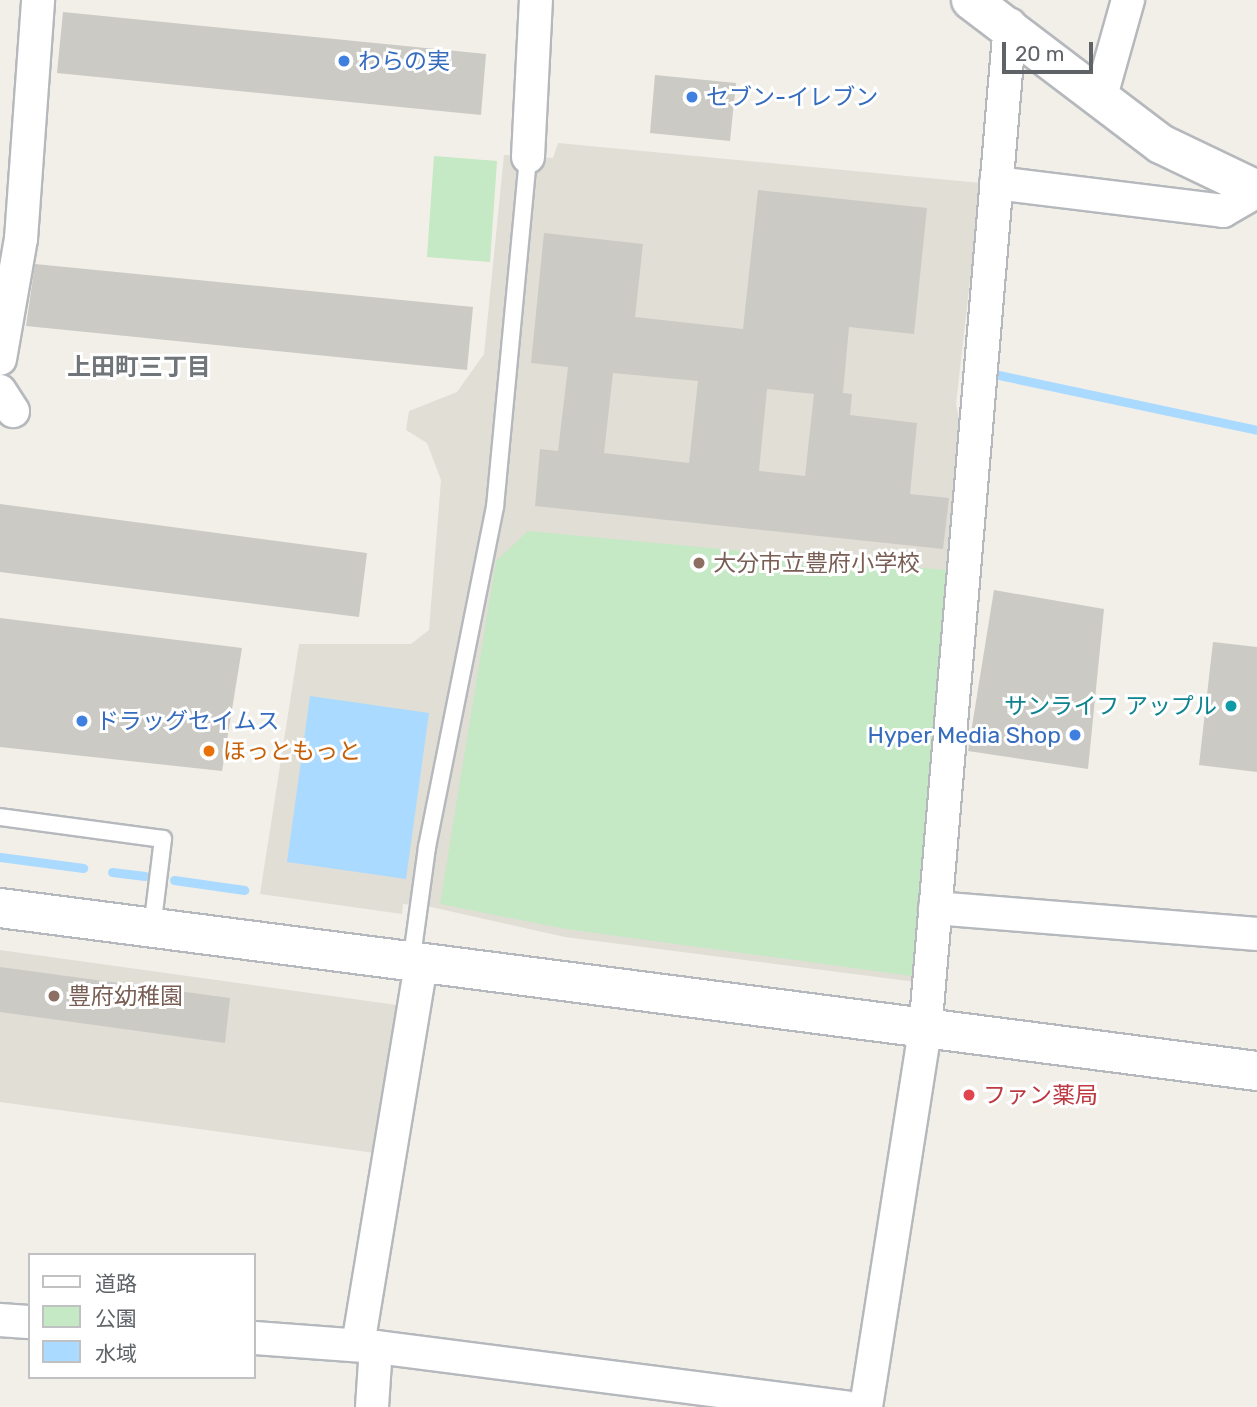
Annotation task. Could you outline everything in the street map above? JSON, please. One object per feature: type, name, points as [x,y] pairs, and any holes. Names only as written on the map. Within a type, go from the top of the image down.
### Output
[{"type":"street","points":[[0,359],[21,239],[38,0]]},
{"type":"street","points":[[528,157],[537,0]]},
{"type":"street","points":[[971,0],[1010,25],[1161,144],[1257,190]]},
{"type":"street","points":[[1101,96],[1128,0]]},
{"type":"street","points":[[866,1407],[925,1032],[1010,25]]},
{"type":"street","points":[[996,183],[1223,211],[1257,190]]},
{"type":"street","points":[[0,908],[925,1032],[1257,1071]]},
{"type":"street","points":[[935,908],[1257,934]]},
{"type":"street","points":[[373,1407],[367,1346],[416,964]]},
{"type":"street","points":[[0,1320],[28,1322]]},
{"type":"street","points":[[256,1338],[367,1346],[846,1407]]},
{"type":"lane","points":[[416,964],[427,847],[495,507],[528,157]]},
{"type":"lane","points":[[0,817],[163,839],[152,929]]},
{"type":"shaded area","name":"大分市立豊府小学校","points":[[558,143],[981,183],[956,404],[970,473],[916,982],[565,937],[431,907],[403,904],[402,914],[260,894],[299,644],[411,644],[429,630],[441,480],[427,443],[406,430],[409,411],[457,392],[484,354],[504,155],[553,158]]},
{"type":"shaded area","points":[[0,950],[397,1005],[375,1153],[0,1102]]},
{"type":"green space","points":[[434,156],[497,161],[490,262],[427,257]]},
{"type":"green space","points":[[528,531],[956,571],[912,976],[566,929],[440,904],[496,561]]},
{"type":"water","points":[[310,696],[429,713],[406,879],[287,862]]},
{"type":"building","points":[[63,12],[486,54],[481,115],[57,73]]},
{"type":"building","points":[[655,75],[736,83],[730,141],[650,133]]},
{"type":"building","points":[[758,190],[927,208],[914,334],[849,327],[843,393],[852,394],[850,415],[917,423],[910,494],[949,498],[943,549],[535,506],[540,449],[558,451],[568,367],[531,363],[544,233],[643,244],[635,317],[743,329]],"holes":[[[613,373],[698,381],[689,463],[604,453]],[[767,389],[814,394],[805,476],[759,471]]]},
{"type":"building","points":[[35,264],[473,307],[467,370],[26,326]]},
{"type":"building","points":[[0,504],[367,553],[359,617],[0,572]]},
{"type":"building","points":[[994,590],[1104,609],[1088,769],[968,751]]},
{"type":"building","points":[[0,618],[242,648],[222,771],[0,747]]},
{"type":"building","name":"サンライフ アップル","points":[[1213,642],[1257,647],[1257,772],[1199,765]]},
{"type":"building","points":[[0,967],[230,998],[225,1043],[0,1012]]},
{"type":"waterway","points":[[994,374],[1257,430]]},
{"type":"waterway","points":[[0,857],[83,868]]},
{"type":"waterway","points":[[112,872],[145,876]]},
{"type":"waterway","points":[[174,880],[244,890]]},
{"type":"place","name":"わらの実","points":[[344,61]]},
{"type":"place","name":"セブン-イレブン","points":[[692,97]]},
{"type":"place","name":"大分市立豊府小学校","points":[[699,563]]},
{"type":"place","name":"サンライフ アップル","points":[[1231,706]]},
{"type":"place","name":"ドラッグセイムス","points":[[82,721]]},
{"type":"place","name":"Hyper Media Shop","points":[[1075,735]]},
{"type":"place","name":"ほっともっと","points":[[209,751]]},
{"type":"place","name":"豊府幼稚園","points":[[54,996]]},
{"type":"place","name":"ファン薬局","points":[[969,1095]]},
{"type":"district","name":"上田町三丁目","points":[[139,368]]}]
